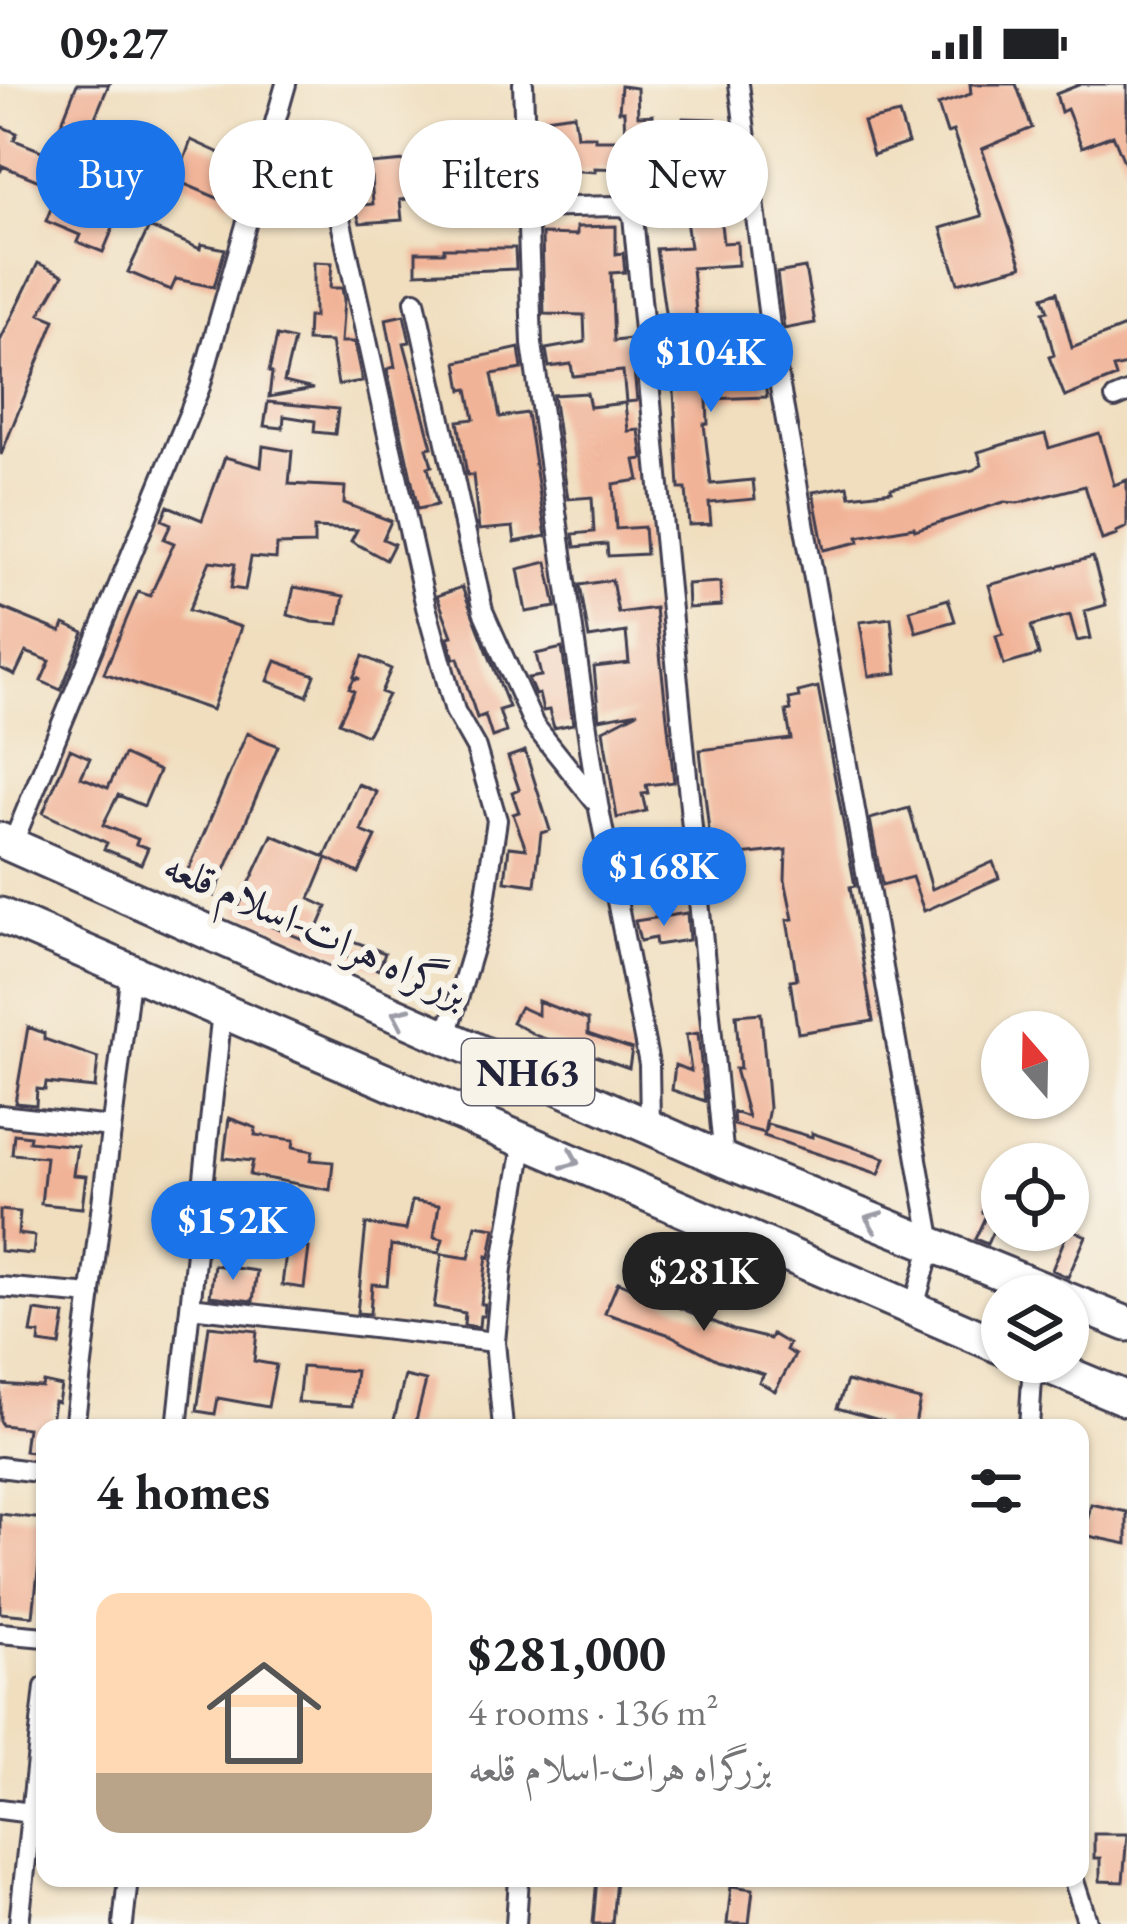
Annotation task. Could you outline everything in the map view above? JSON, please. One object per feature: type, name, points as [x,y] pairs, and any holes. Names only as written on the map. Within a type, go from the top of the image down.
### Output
[{"type":"highway","name":"بزرگراه هرات-اسلام قلعه","points":[[6,842],[724,1160],[1008,1275]]},
{"type":"highway","name":"NH63","points":[[0,916],[981,1338]]},
{"type":"highway","points":[[1089,1309],[1127,1324]]},
{"type":"highway","points":[[1087,1383],[1127,1399]]},
{"type":"street","points":[[6,842],[200,387],[286,84]]},
{"type":"street","points":[[523,84],[524,120]]},
{"type":"street","points":[[739,84],[772,342],[932,1244],[913,1310]]},
{"type":"street","points":[[582,207],[627,207],[633,216],[724,1160]]},
{"type":"street","points":[[342,228],[426,608],[455,711],[476,748],[497,820],[483,915],[447,1036]]},
{"type":"street","points":[[529,228],[532,344],[598,804],[649,1064],[650,1126]]},
{"type":"street","points":[[415,301],[483,611],[534,725],[598,804]]},
{"type":"street","points":[[75,1419],[131,970]]},
{"type":"street","points":[[178,1419],[222,1011]]},
{"type":"street","points":[[0,1115],[111,1127]]},
{"type":"street","points":[[502,1419],[495,1342],[524,1140]]},
{"type":"street","points":[[0,1287],[91,1295]]},
{"type":"street","points":[[190,1307],[495,1342]]},
{"type":"street","points":[[1031,1419],[1033,1383]]},
{"type":"street","points":[[0,1467],[36,1472]]},
{"type":"street","points":[[0,1634],[36,1636]]},
{"type":"street","points":[[20,1924],[36,1774]]},
{"type":"street","points":[[0,1809],[32,1813]]},
{"type":"street","points":[[123,1924],[127,1887]]},
{"type":"street","points":[[516,1924],[518,1887]]},
{"type":"street","points":[[1075,1887],[1088,1924]]},
{"type":"building","points":[[77,84],[109,84],[94,120],[63,120]]},
{"type":"building","points":[[970,84],[1016,84],[1032,128],[982,149],[1022,266],[958,283],[941,228],[982,216],[953,131],[947,133],[938,105],[971,94]]},
{"type":"building","points":[[1081,84],[1127,84],[1127,169],[1113,135],[1082,147],[1067,109],[1061,112],[1056,94]]},
{"type":"building","points":[[621,86],[637,88],[638,116],[653,115],[653,120],[624,120],[624,111],[619,111]]},
{"type":"building","points":[[574,114],[575,120],[545,120],[545,118]]},
{"type":"building","points":[[899,114],[908,143],[873,155],[863,122]]},
{"type":"building","points":[[0,126],[17,133],[14,140],[36,149],[36,180],[3,166],[0,172]]},
{"type":"building","points":[[582,136],[595,136],[595,140],[606,140],[606,168],[582,171]]},
{"type":"building","points":[[191,140],[209,148],[209,194],[185,184],[185,157]]},
{"type":"building","points":[[399,162],[399,220],[375,222],[375,164]]},
{"type":"building","points":[[63,228],[113,228],[103,252],[77,242],[80,235]]},
{"type":"building","points":[[149,228],[200,249],[201,244],[225,249],[214,287],[176,279],[171,290],[128,272]]},
{"type":"building","points":[[577,228],[616,228],[616,254],[623,253],[625,272],[611,273],[614,341],[631,339],[637,401],[626,402],[623,371],[573,376],[571,364],[549,367],[546,349],[585,342],[584,315],[544,314],[542,234],[577,235]]},
{"type":"building","points":[[687,228],[721,228],[723,243],[737,242],[738,265],[692,268],[697,323],[667,326],[656,249],[690,247]]},
{"type":"building","points":[[444,248],[515,248],[516,269],[416,273],[416,252],[444,252]]},
{"type":"building","points":[[314,262],[332,263],[330,288],[342,288],[344,300],[341,342],[354,342],[362,381],[338,385],[331,342],[307,341],[308,317],[314,317]]},
{"type":"building","points":[[38,263],[63,275],[40,314],[55,320],[1,455],[0,341]]},
{"type":"building","points":[[805,268],[815,323],[784,329],[777,273]]},
{"type":"building","points":[[1057,292],[1072,348],[1127,326],[1127,365],[1113,368],[1116,377],[1065,397],[1049,357],[1054,355],[1043,312],[1048,311],[1043,297]]},
{"type":"building","points":[[404,315],[410,342],[404,343],[432,447],[427,448],[432,466],[428,467],[437,505],[418,509],[387,369],[395,367],[386,319]]},
{"type":"building","points":[[277,336],[294,340],[284,382],[313,389],[269,397]]},
{"type":"building","points":[[758,337],[767,397],[707,399],[708,424],[704,424],[711,484],[753,480],[755,499],[709,503],[711,524],[689,525],[686,489],[679,489],[672,351]]},
{"type":"building","points":[[519,348],[522,369],[492,374],[500,417],[527,413],[546,536],[515,542],[513,527],[479,530],[473,475],[467,475],[458,421],[474,419],[457,362]]},
{"type":"building","points":[[587,393],[590,407],[625,403],[628,431],[639,430],[643,459],[635,460],[639,480],[613,484],[616,529],[644,527],[646,554],[608,556],[607,544],[575,547],[573,534],[594,532],[592,497],[568,499],[553,395]]},
{"type":"building","points":[[268,402],[338,409],[335,434],[314,432],[315,421],[284,416],[283,428],[264,426]]},
{"type":"building","points":[[1099,433],[1114,485],[1127,480],[1127,527],[1117,535],[1102,540],[1085,486],[1018,503],[1004,502],[915,530],[858,537],[859,542],[824,550],[813,492],[848,486],[850,496],[892,491],[973,470],[982,465],[978,452],[1008,443],[1045,434],[1049,448]]},
{"type":"building","points":[[263,446],[292,451],[289,484],[345,487],[344,503],[391,521],[383,539],[394,544],[386,560],[351,541],[357,530],[314,528],[314,544],[277,545],[276,559],[251,557],[245,590],[231,588],[235,564],[210,561],[189,610],[241,627],[212,710],[104,673],[138,592],[150,596],[174,543],[164,539],[171,524],[162,520],[168,506],[202,520],[225,457],[261,467]]},
{"type":"building","points":[[1093,557],[1106,605],[1085,611],[1091,638],[1077,641],[1070,615],[1031,626],[1039,655],[1004,665],[996,636],[1003,634],[989,585]]},
{"type":"building","points":[[547,562],[556,607],[526,612],[518,569]]},
{"type":"building","points":[[612,580],[618,613],[655,608],[674,782],[646,785],[648,793],[642,794],[646,811],[617,818],[603,730],[638,712],[599,719],[594,667],[629,663],[626,632],[589,638],[580,585]]},
{"type":"building","points":[[720,582],[721,606],[688,608],[687,584]]},
{"type":"building","points":[[294,587],[344,596],[339,624],[288,615]]},
{"type":"building","points":[[462,587],[509,707],[499,710],[506,732],[492,737],[485,715],[477,718],[437,596]]},
{"type":"building","points":[[948,599],[955,621],[916,632],[910,610]]},
{"type":"building","points":[[0,607],[61,632],[64,624],[84,633],[61,690],[41,681],[50,661],[26,652],[15,675],[0,668]]},
{"type":"building","points":[[891,618],[897,673],[869,676],[860,622]]},
{"type":"building","points":[[562,648],[573,724],[554,728],[549,710],[543,711],[528,678],[541,676],[536,654]]},
{"type":"building","points":[[363,656],[391,669],[381,692],[388,695],[367,735],[339,722],[354,691],[349,688],[354,679],[360,679],[354,676]]},
{"type":"building","points":[[276,661],[315,675],[307,696],[268,681]]},
{"type":"building","points":[[818,687],[855,886],[850,887],[873,1021],[798,1033],[790,980],[797,979],[787,920],[793,919],[785,880],[786,850],[712,858],[700,750],[791,739],[789,699]]},
{"type":"building","points":[[247,733],[278,746],[214,896],[183,883]]},
{"type":"building","points":[[70,749],[90,758],[81,777],[108,788],[124,755],[159,771],[144,806],[118,795],[103,825],[148,848],[141,864],[104,849],[107,843],[43,813]]},
{"type":"building","points":[[525,751],[550,830],[541,833],[535,885],[505,881],[509,847],[526,849],[513,814],[519,812],[512,792],[519,789],[508,757]]},
{"type":"building","points":[[358,784],[377,792],[361,831],[376,837],[359,873],[327,858],[310,899],[327,907],[318,928],[385,953],[379,970],[236,912],[272,835],[325,857]]},
{"type":"building","points":[[909,808],[932,889],[993,862],[999,878],[924,911],[912,877],[882,885],[870,819]]},
{"type":"building","points":[[687,913],[689,940],[656,945],[655,938],[640,941],[635,921]]},
{"type":"building","points":[[538,1001],[588,1020],[588,1034],[632,1049],[629,1068],[537,1036],[512,1022],[520,1007],[538,1015]]},
{"type":"building","points":[[761,1013],[769,1108],[764,1133],[734,1125],[733,1112],[748,1117],[735,1069],[740,1069],[736,1015]]},
{"type":"building","points":[[28,1027],[44,1033],[44,1039],[98,1058],[95,1088],[46,1083],[45,1090],[37,1089],[36,1105],[15,1103]]},
{"type":"building","points":[[698,1033],[705,1101],[672,1090],[675,1065],[691,1071],[686,1035]]},
{"type":"building","points":[[229,1118],[256,1128],[255,1135],[294,1140],[293,1147],[313,1151],[311,1160],[333,1162],[330,1190],[250,1175],[253,1161],[224,1158]]},
{"type":"building","points":[[767,1124],[812,1137],[812,1133],[885,1158],[879,1174],[764,1136]]},
{"type":"building","points":[[14,1134],[30,1136],[29,1141],[77,1146],[73,1175],[86,1176],[82,1208],[41,1204],[46,1157],[12,1154]]},
{"type":"building","points":[[220,1201],[263,1204],[261,1233],[217,1229]]},
{"type":"building","points":[[412,1201],[439,1205],[434,1237],[443,1239],[439,1253],[391,1245],[387,1285],[372,1284],[370,1314],[357,1313],[366,1224],[406,1230]]},
{"type":"building","points":[[0,1210],[20,1212],[18,1234],[35,1236],[33,1254],[0,1251]]},
{"type":"building","points":[[476,1225],[495,1228],[479,1327],[464,1325],[465,1313],[434,1307],[442,1254],[469,1258]]},
{"type":"building","points":[[287,1245],[309,1248],[304,1288],[282,1285]]},
{"type":"building","points":[[1060,1251],[1079,1251],[1069,1275],[1052,1270]]},
{"type":"building","points":[[214,1265],[257,1271],[253,1301],[210,1296]]},
{"type":"building","points":[[618,1282],[733,1330],[770,1339],[772,1334],[789,1344],[786,1350],[795,1355],[775,1391],[759,1382],[764,1374],[605,1313]]},
{"type":"building","points":[[35,1311],[65,1315],[60,1346],[39,1343],[40,1334],[31,1333]]},
{"type":"building","points":[[209,1326],[257,1331],[254,1361],[276,1365],[268,1407],[218,1398],[215,1414],[197,1411]]},
{"type":"building","points":[[302,1367],[356,1371],[352,1406],[298,1402]]},
{"type":"building","points":[[405,1376],[426,1381],[416,1419],[394,1419]]},
{"type":"building","points":[[847,1381],[920,1400],[916,1419],[876,1419],[837,1408]]},
{"type":"building","points":[[43,1382],[61,1386],[58,1402],[54,1401],[51,1419],[36,1419],[36,1453],[24,1451],[27,1428],[0,1421],[0,1384],[42,1387]]},
{"type":"building","points":[[1091,1504],[1127,1512],[1127,1544],[1089,1536]]},
{"type":"building","points":[[0,1514],[36,1518],[33,1616],[0,1613]]},
{"type":"building","points":[[1094,1834],[1127,1834],[1123,1882],[1100,1881]]},
{"type":"building","points":[[596,1887],[615,1887],[612,1924],[593,1924]]},
{"type":"building","points":[[731,1887],[753,1889],[749,1924],[727,1924]]}]
